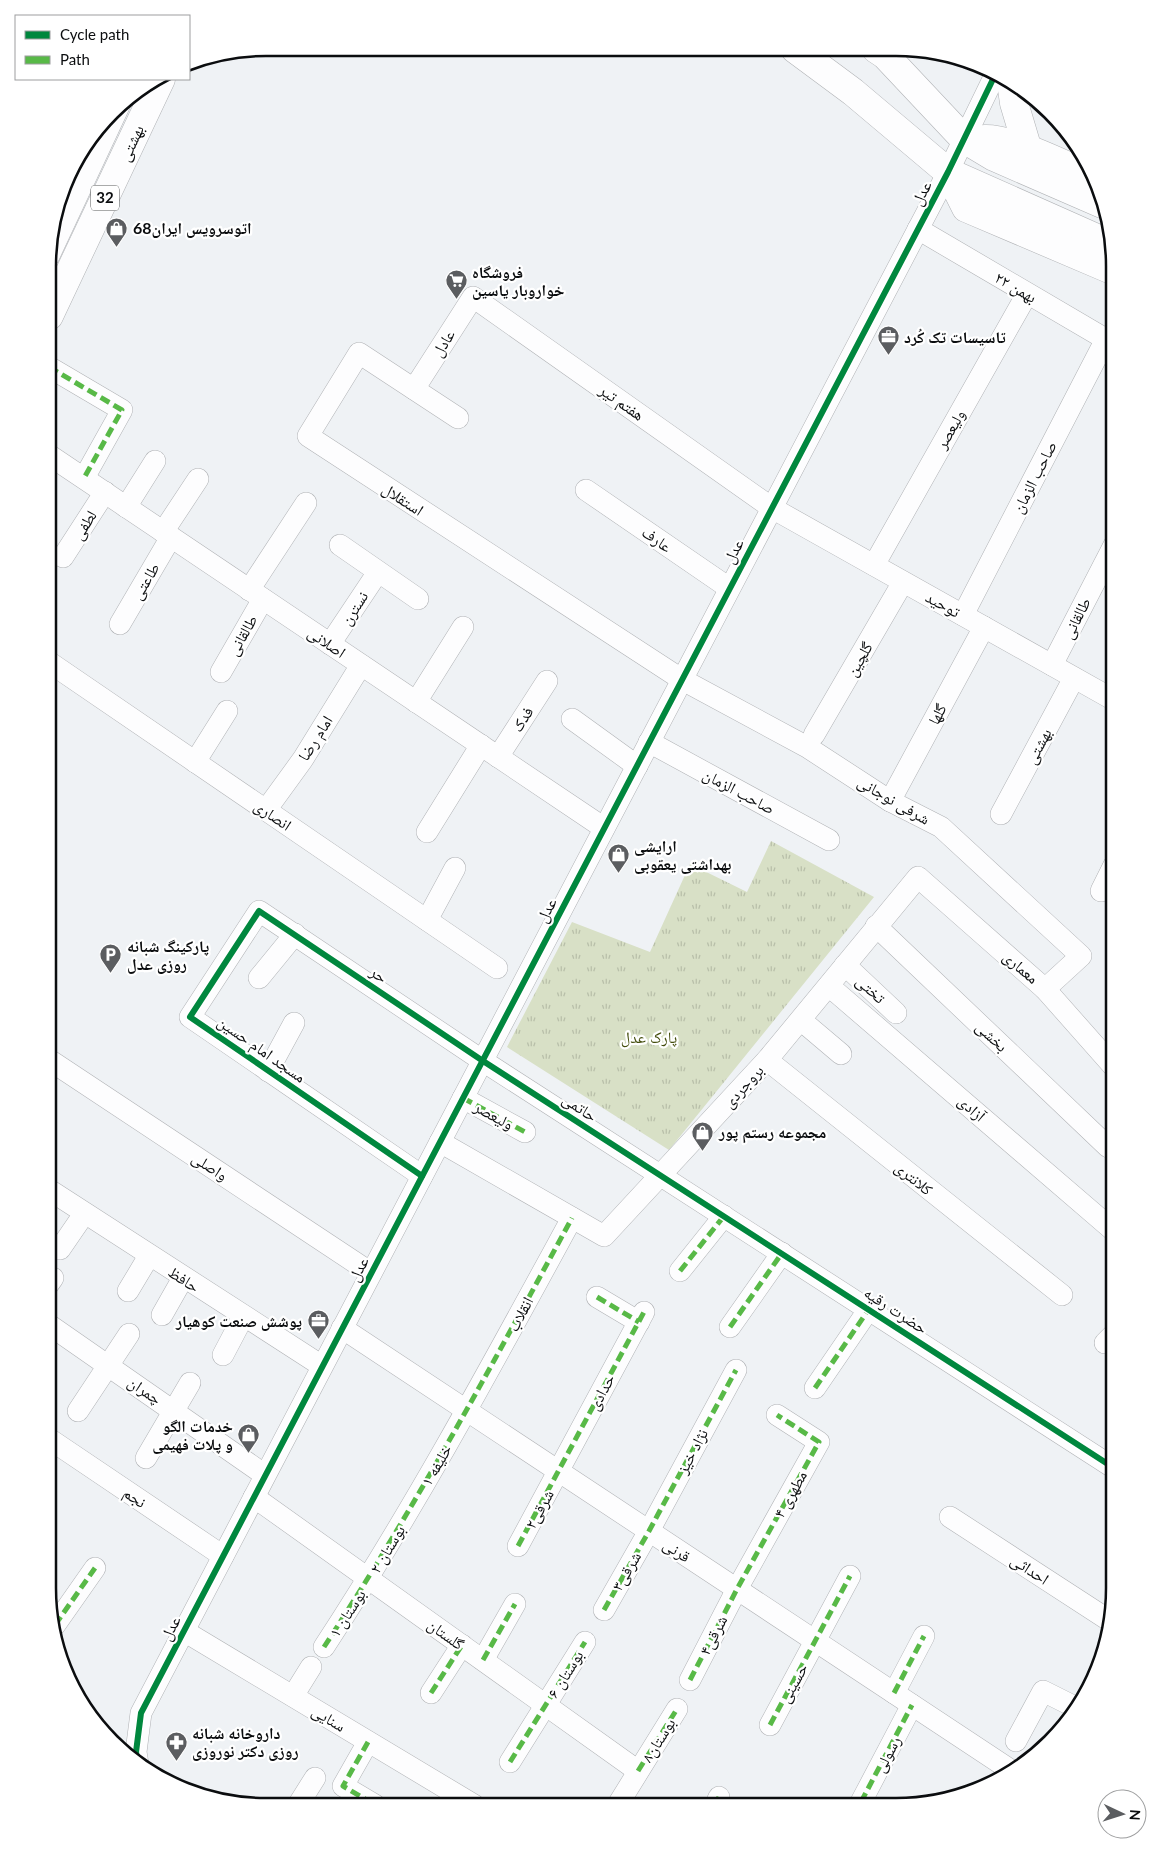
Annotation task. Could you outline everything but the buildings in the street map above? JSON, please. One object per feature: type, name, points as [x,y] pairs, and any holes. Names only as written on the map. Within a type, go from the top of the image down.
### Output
[{"type":"main road","points":[[805,56],[854,92],[948,172],[1104,241]]},
{"type":"main road","points":[[886,56],[964,139],[994,157],[1096,201]]},
{"type":"main road","name":"بهشتى","points":[[56,301],[157,87]]},
{"type":"main road","points":[[1012,92],[1028,150]]},
{"type":"main road","points":[[964,139],[994,138],[1084,173]]},
{"type":"main road","points":[[948,172],[966,208],[1106,268]]},
{"type":"street","name":"عدل","points":[[136,1752],[141,1713],[681,678],[948,172],[993,80]]},
{"type":"street","points":[[58,236],[109,127]]},
{"type":"street","points":[[66,203],[89,154]]},
{"type":"street","name":"۲۲ بهمن","points":[[918,229],[1106,339]]},
{"type":"street","name":"ولیعصر","points":[[874,565],[1027,294]]},
{"type":"street","name":"هفتم تیر","points":[[473,297],[772,508]]},
{"type":"street","name":"عادل","points":[[414,389],[473,297]]},
{"type":"street","name":"صاحب الزمان","points":[[963,615],[1106,348]]},
{"type":"street","name":"استقلال","points":[[458,418],[359,353],[308,436],[681,678]]},
{"type":"street","points":[[56,371],[122,410],[84,478]]},
{"type":"street","name":"اصلانی","points":[[56,460],[604,828]]},
{"type":"street","points":[[126,506],[155,461]]},
{"type":"street","name":"طاعتی","points":[[120,624],[198,479]]},
{"type":"street","name":"عارف","points":[[586,490],[729,588]]},
{"type":"street","name":"لطفی","points":[[63,557],[105,492]]},
{"type":"street","name":"طالقانی","points":[[221,672],[256,594],[306,503]]},
{"type":"street","name":"توحید","points":[[772,508],[1106,696]]},
{"type":"street","points":[[340,545],[418,599]]},
{"type":"street","name":"طالقانی","points":[[1052,665],[1106,560]]},
{"type":"street","name":"نسترن","points":[[330,644],[378,572]]},
{"type":"street","name":"گلچین","points":[[814,735],[904,582]]},
{"type":"street","name":"گلها","points":[[890,801],[984,627]]},
{"type":"street","points":[[416,702],[463,628]]},
{"type":"street","name":"امام رضا","points":[[266,810],[303,758],[361,665]]},
{"type":"street","name":"انصاری","points":[[56,667],[497,968]]},
{"type":"street","name":"شرفی نوجانی","points":[[681,678],[807,747],[890,801],[941,827],[1081,956],[1045,989]]},
{"type":"street","name":"بهشتی","points":[[1001,814],[1074,678]]},
{"type":"street","name":"فدک","points":[[498,757],[547,681]]},
{"type":"street","points":[[195,762],[227,711]]},
{"type":"street","points":[[572,719],[636,766]]},
{"type":"street","name":"صاحب الزمان","points":[[649,742],[829,840]]},
{"type":"street","points":[[427,832],[481,745]]},
{"type":"street","points":[[427,920],[455,868]]},
{"type":"street","name":"بروجردی","points":[[440,1142],[604,1236],[662,1176],[802,1021],[876,926],[918,877]]},
{"type":"street","name":"معماری","points":[[918,877],[1045,989],[1106,1058]]},
{"type":"street","points":[[1101,891],[1106,881]]},
{"type":"street","name":"حر","points":[[259,911],[482,1060]]},
{"type":"street","name":"مسجد امام حسین","points":[[259,911],[190,1017],[422,1176]]},
{"type":"street","name":"بخشی","points":[[876,926],[1106,1145]]},
{"type":"street","points":[[259,978],[295,934]]},
{"type":"street","name":"تختی","points":[[845,965],[896,1013]]},
{"type":"street","name":"آزادی","points":[[829,986],[1106,1224]]},
{"type":"street","points":[[802,1021],[841,1054]]},
{"type":"street","points":[[268,1070],[294,1024]]},
{"type":"street","name":"حاتمی","points":[[482,1060],[662,1176]]},
{"type":"street","name":"کلانتری","points":[[767,1060],[1062,1295]]},
{"type":"street","name":"واصلی","points":[[56,1064],[371,1273]]},
{"type":"street","name":"ولیعصر","points":[[463,1098],[525,1132]]},
{"type":"street","name":"حضرت رقیه","points":[[662,1176],[1106,1463]]},
{"type":"street","name":"حافظ","points":[[56,1195],[243,1317],[322,1366]]},
{"type":"street","points":[[60,1249],[84,1214]]},
{"type":"street","points":[[680,1271],[724,1216]]},
{"type":"street","name":"انقلاب","points":[[467,1411],[572,1218]]},
{"type":"street","points":[[730,1327],[782,1253]]},
{"type":"street","points":[[128,1291],[149,1256]]},
{"type":"street","points":[[162,1315],[183,1278]]},
{"type":"street","name":"حدادی","points":[[559,1472],[641,1317],[597,1297]]},
{"type":"street","points":[[815,1388],[869,1309]]},
{"type":"street","points":[[223,1355],[243,1317]]},
{"type":"street","name":"قرنی","points":[[342,1328],[1006,1767]]},
{"type":"street","name":"چمران","points":[[56,1329],[265,1475]]},
{"type":"street","points":[[78,1411],[129,1334]]},
{"type":"street","name":"نژاد خیز","points":[[649,1532],[736,1370]]},
{"type":"street","points":[[146,1458],[190,1383]]},
{"type":"street","name":"خلیفه ۱","points":[[405,1519],[467,1411]]},
{"type":"street","name":"مطهری ۴","points":[[737,1589],[819,1442],[777,1415]]},
{"type":"street","name":"نجم","points":[[56,1443],[223,1556]]},
{"type":"street","name":"۲شرقی","points":[[518,1546],[559,1472]]},
{"type":"street","name":"گلستان","points":[[254,1496],[638,1771]]},
{"type":"street","name":"احداثی","points":[[950,1517],[1104,1617]]},
{"type":"street","name":"بوستان ۲","points":[[369,1579],[405,1519]]},
{"type":"street","name":"۳شرقی","points":[[604,1610],[649,1532]]},
{"type":"street","points":[[59,1620],[95,1568]]},
{"type":"street","name":"حسینی","points":[[770,1725],[850,1576]]},
{"type":"street","name":"بوستان ۱","points":[[324,1647],[369,1579]]},
{"type":"street","name":"۴شرقی","points":[[690,1680],[737,1589]]},
{"type":"street","points":[[483,1660],[516,1604]]},
{"type":"street","name":"سنایی","points":[[184,1631],[462,1798]]},
{"type":"street","points":[[894,1693],[924,1636]]},
{"type":"street","name":"بوستان ۶","points":[[510,1762],[585,1642]]},
{"type":"street","points":[[431,1693],[462,1645]]},
{"type":"street","points":[[293,1696],[311,1666]]},
{"type":"street","points":[[1016,1742],[1042,1691],[1070,1704]]},
{"type":"street","name":"رسولی","points":[[863,1798],[912,1705]]},
{"type":"street","name":"بوستان۸","points":[[623,1798],[677,1709]]},
{"type":"street","points":[[363,1798],[343,1786],[368,1742]]},
{"type":"street","points":[[302,1798],[315,1778]]},
{"type":"green space","name":"پارک عدل","points":[[771,841],[874,897],[669,1150],[507,1047],[572,922],[650,952],[690,864],[747,892]]},
{"type":"marked path","points":[[56,371],[122,410],[84,478]]},
{"type":"marked path","points":[[463,1098],[525,1132]]},
{"type":"marked path","points":[[680,1271],[724,1216]]},
{"type":"marked path","points":[[324,1647],[358,1595],[422,1488],[572,1218]]},
{"type":"marked path","points":[[730,1327],[782,1253]]},
{"type":"marked path","points":[[597,1297],[639,1322]]},
{"type":"marked path","points":[[815,1388],[869,1309]]},
{"type":"marked path","points":[[518,1546],[644,1312]]},
{"type":"marked path","points":[[604,1610],[736,1370]]},
{"type":"marked path","points":[[690,1680],[737,1589],[819,1442],[777,1415]]},
{"type":"marked path","points":[[59,1620],[95,1568]]},
{"type":"marked path","points":[[770,1725],[850,1576]]},
{"type":"marked path","points":[[483,1660],[515,1604]]},
{"type":"marked path","points":[[894,1693],[924,1636]]},
{"type":"marked path","points":[[510,1762],[585,1642]]},
{"type":"marked path","points":[[431,1693],[462,1645]]},
{"type":"marked path","points":[[863,1798],[912,1705]]},
{"type":"marked path","points":[[638,1771],[677,1709]]},
{"type":"marked path","points":[[363,1798],[343,1786],[368,1742]]},
{"type":"cycle path","points":[[136,1752],[141,1713],[948,172],[993,80]]},
{"type":"cycle path","points":[[422,1176],[190,1017],[259,911],[483,1061],[1106,1463]]},
{"type":"place","name":"اتوسرویس ایران68","points":[[117,247]]},
{"type":"place","name":"فروشگاه خواروبار یاسین","points":[[456,300]]},
{"type":"place","name":"تاسیسات تک کُرد","points":[[888,356]]},
{"type":"place","name":"ارایشی بهداشتی یعقوبی","points":[[618,874]]},
{"type":"place","name":"پارکینگ شبانه روزی عدل","points":[[111,974]]},
{"type":"place","name":"مجموعه رستم پور","points":[[703,1151]]},
{"type":"place","name":"پوشش صنعت کوهیار","points":[[318,1340]]},
{"type":"place","name":"خدمات الگو و پلات فهیمی","points":[[249,1454]]},
{"type":"place","name":"داروخانه شبانه روزی دکتر نوروزی","points":[[176,1761]]}]
